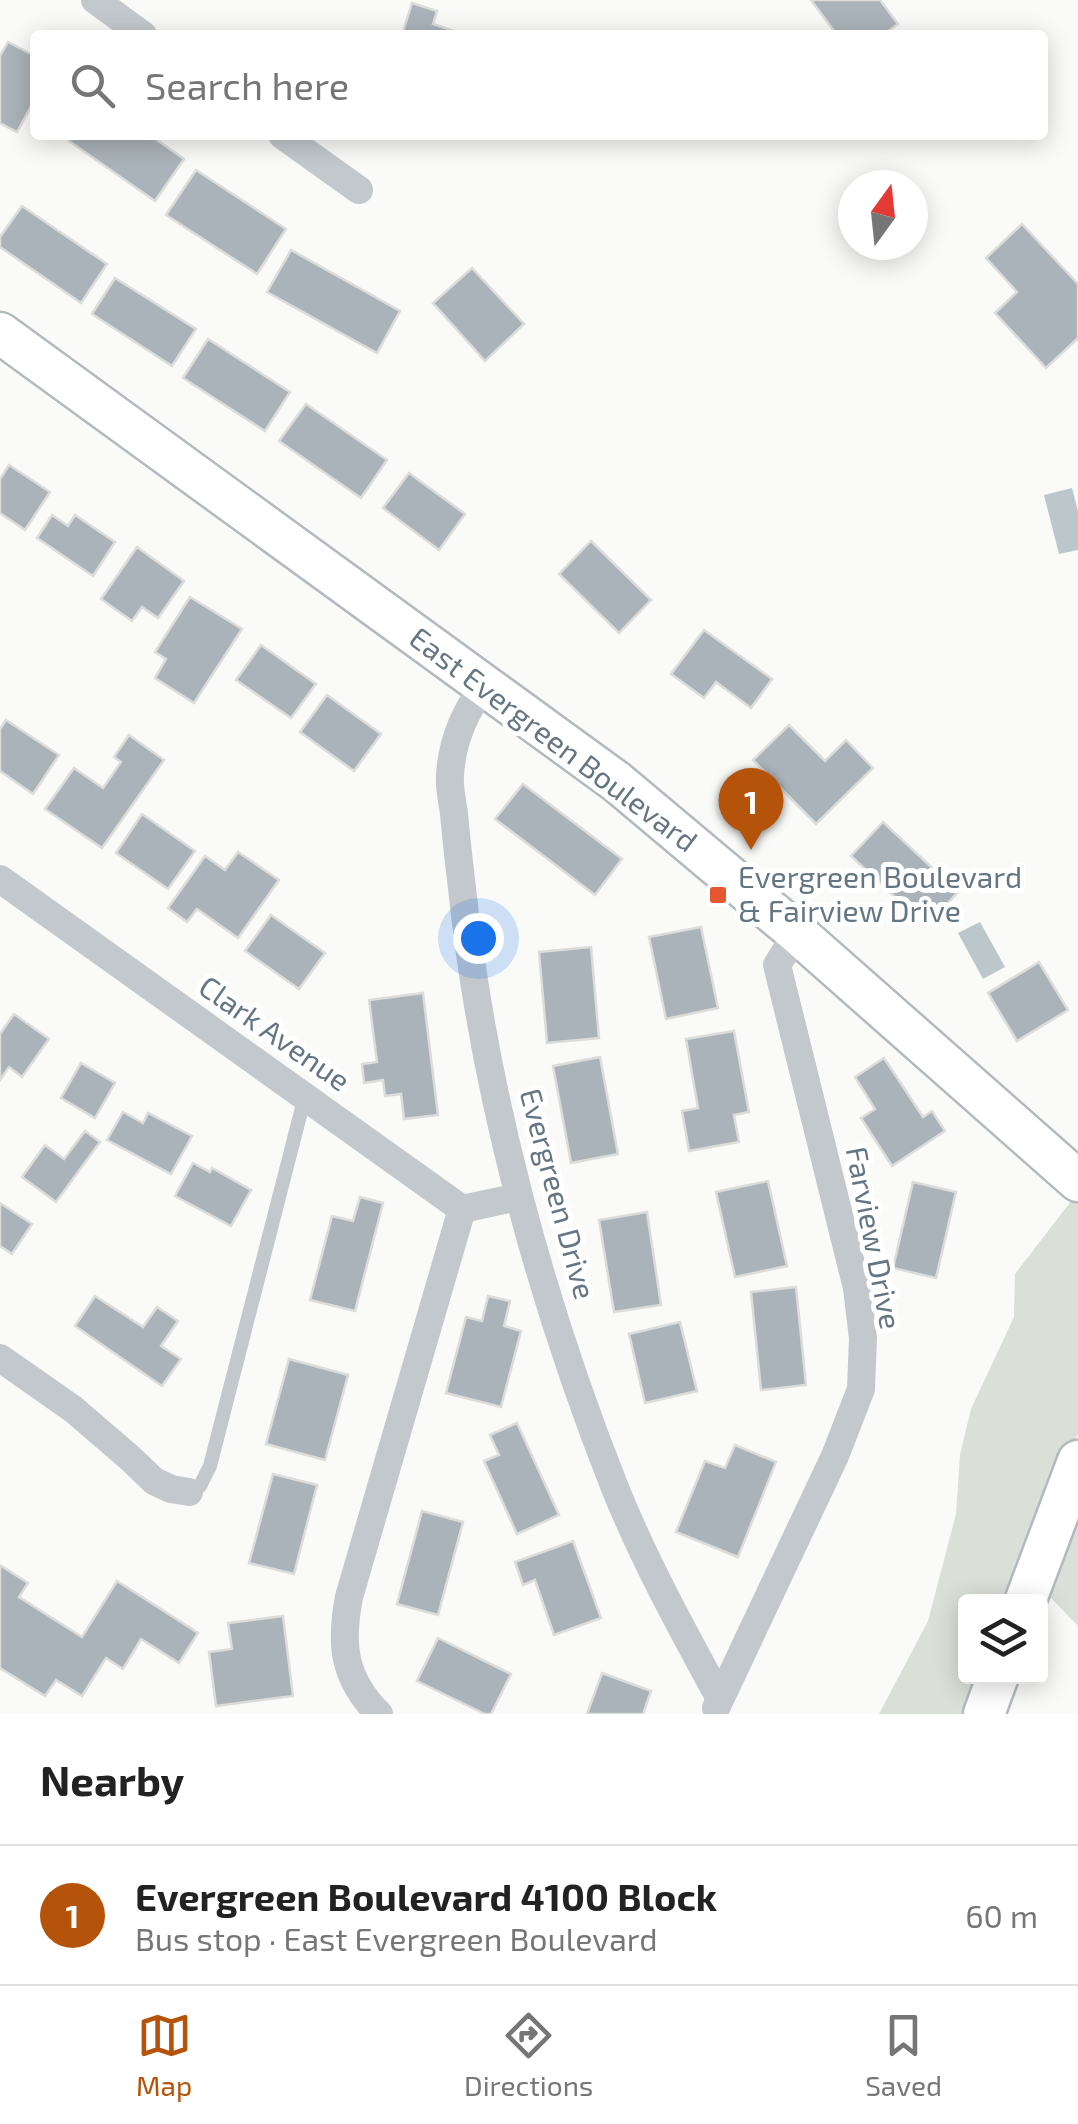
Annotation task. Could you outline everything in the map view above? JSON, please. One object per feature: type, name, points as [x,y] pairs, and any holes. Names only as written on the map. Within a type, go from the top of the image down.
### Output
[{"type":"street","points":[[95,0],[136,30]]},
{"type":"street","points":[[289,140],[359,190]]},
{"type":"street","name":"East Evergreen Boulevard","points":[[0,333],[617,782],[797,933],[1078,1181]]},
{"type":"street","name":"Evergreen Drive","points":[[485,685],[469,705],[450,776],[467,936],[518,1197],[574,1377],[616,1490],[717,1706]]},
{"type":"street","name":"Clark Avenue","points":[[0,879],[462,1209]]},
{"type":"street","name":"Farview Drive","points":[[717,1706],[828,1472],[861,1389],[864,1338],[857,1288],[778,965],[797,933]]},
{"type":"street","points":[[379,1714],[359,1692],[347,1661],[343,1627],[349,1597],[462,1209],[518,1197]]},
{"type":"street","points":[[0,1358],[72,1409],[154,1482],[189,1492]]},
{"type":"street","points":[[1028,1594],[1078,1461]]},
{"type":"street","points":[[984,1714],[995,1684]]},
{"type":"lane","points":[[189,1492],[200,1486],[210,1466],[305,1096]]},
{"type":"shaded area","points":[[1072,488],[1078,511],[1078,550],[1059,554],[1044,495]]},
{"type":"shaded area","points":[[980,922],[1005,967],[983,979],[958,933]]},
{"type":"shaded area","points":[[1075,1196],[1078,1434],[1010,1594],[958,1594],[958,1684],[978,1684],[967,1714],[879,1714],[928,1621],[956,1514],[960,1455],[971,1409],[1014,1317],[1015,1274]]},
{"type":"shaded area","points":[[1078,1518],[1078,1626],[1050,1597]]},
{"type":"building","points":[[811,0],[880,0],[898,24],[890,30],[833,30]]},
{"type":"building","points":[[412,3],[437,11],[433,24],[451,30],[404,30]]},
{"type":"building","points":[[8,42],[30,53],[30,108],[17,132],[0,123],[0,56]]},
{"type":"building","points":[[157,140],[184,159],[155,201],[69,141]]},
{"type":"building","points":[[196,170],[286,229],[257,274],[166,215]]},
{"type":"building","points":[[22,206],[107,264],[81,303],[0,247],[0,237]]},
{"type":"building","points":[[1022,224],[1078,284],[1078,341],[1046,368],[995,313],[1017,292],[986,258]]},
{"type":"building","points":[[291,250],[400,311],[377,353],[267,292]]},
{"type":"building","points":[[472,268],[524,324],[485,361],[433,303]]},
{"type":"building","points":[[115,278],[196,329],[172,366],[92,314]]},
{"type":"building","points":[[208,339],[290,392],[265,431],[183,378]]},
{"type":"building","points":[[306,404],[387,460],[361,498],[279,441]]},
{"type":"building","points":[[9,465],[50,492],[25,530],[0,513],[0,479]]},
{"type":"building","points":[[409,473],[465,514],[439,550],[383,508]]},
{"type":"building","points":[[52,515],[68,526],[75,515],[115,542],[93,576],[37,538]]},
{"type":"building","points":[[591,541],[651,600],[619,633],[559,574]]},
{"type":"building","points":[[137,547],[184,581],[158,618],[142,607],[132,621],[101,599]]},
{"type":"building","points":[[190,597],[242,629],[194,703],[155,678],[166,659],[155,652]]},
{"type":"building","points":[[704,630],[772,679],[751,708],[716,682],[704,698],[671,674]]},
{"type":"building","points":[[261,645],[316,684],[291,718],[236,680]]},
{"type":"building","points":[[327,695],[381,734],[354,771],[300,732]]},
{"type":"building","points":[[6,720],[59,755],[33,794],[0,771],[0,729]]},
{"type":"building","points":[[789,725],[825,761],[846,740],[873,768],[816,824],[753,760]]},
{"type":"building","points":[[129,735],[164,760],[102,848],[45,809],[74,768],[103,788],[121,762],[114,757]]},
{"type":"building","points":[[523,784],[622,859],[595,895],[495,819]]},
{"type":"building","points":[[142,814],[195,851],[168,889],[116,853]]},
{"type":"building","points":[[883,822],[958,892],[926,926],[851,856]]},
{"type":"building","points":[[238,852],[279,880],[238,938],[197,909],[187,922],[168,908],[205,856],[225,870]]},
{"type":"building","points":[[271,915],[325,953],[299,989],[245,951]]},
{"type":"building","points":[[701,927],[718,1008],[666,1019],[649,937]]},
{"type":"building","points":[[591,947],[599,1038],[547,1043],[539,952]]},
{"type":"building","points":[[1039,962],[1068,1010],[1017,1041],[988,993]]},
{"type":"building","points":[[423,993],[438,1115],[404,1119],[401,1094],[385,1096],[383,1080],[364,1083],[362,1064],[377,1062],[369,1000]]},
{"type":"building","points":[[14,1014],[49,1039],[22,1077],[9,1067],[0,1080],[0,1034]]},
{"type":"building","points":[[734,1031],[749,1112],[734,1115],[739,1142],[689,1151],[682,1111],[698,1108],[686,1039]]},
{"type":"building","points":[[600,1057],[618,1154],[571,1163],[553,1066]]},
{"type":"building","points":[[884,1058],[923,1117],[932,1111],[945,1131],[892,1166],[861,1118],[875,1109],[855,1077]]},
{"type":"building","points":[[81,1063],[115,1083],[95,1118],[61,1098]]},
{"type":"building","points":[[123,1112],[143,1123],[148,1113],[192,1136],[171,1174],[107,1140]]},
{"type":"building","points":[[85,1131],[100,1142],[56,1202],[22,1177],[45,1145],[64,1159]]},
{"type":"building","points":[[193,1163],[210,1172],[212,1168],[251,1190],[231,1226],[175,1196]]},
{"type":"building","points":[[768,1181],[787,1266],[735,1277],[716,1192]]},
{"type":"building","points":[[913,1182],[956,1192],[936,1278],[893,1268]]},
{"type":"building","points":[[360,1197],[383,1203],[355,1311],[310,1300],[332,1216],[353,1221]]},
{"type":"building","points":[[0,1203],[32,1224],[12,1254],[0,1246]]},
{"type":"building","points":[[647,1212],[661,1305],[614,1312],[599,1220]]},
{"type":"building","points":[[796,1287],[806,1385],[761,1390],[751,1292]]},
{"type":"building","points":[[95,1296],[143,1327],[157,1307],[178,1321],[161,1346],[181,1359],[162,1386],[75,1326]]},
{"type":"building","points":[[488,1296],[510,1301],[504,1326],[521,1331],[501,1407],[446,1393],[466,1317],[482,1321]]},
{"type":"building","points":[[680,1322],[697,1391],[645,1403],[629,1334]]},
{"type":"building","points":[[289,1359],[348,1375],[325,1460],[266,1444]]},
{"type":"building","points":[[517,1423],[559,1515],[517,1534],[484,1461],[499,1455],[490,1435]]},
{"type":"building","points":[[735,1445],[776,1462],[738,1557],[676,1532],[705,1461],[725,1468]]},
{"type":"building","points":[[273,1474],[317,1485],[294,1574],[249,1563]]},
{"type":"building","points":[[422,1511],[463,1522],[438,1615],[397,1604]]},
{"type":"building","points":[[573,1541],[601,1618],[554,1635],[535,1580],[523,1585],[515,1562]]},
{"type":"building","points":[[0,1565],[28,1583],[19,1597],[82,1637],[117,1581],[198,1633],[179,1663],[141,1639],[123,1669],[106,1658],[82,1696],[56,1680],[45,1696],[0,1668]]},
{"type":"building","points":[[283,1616],[293,1696],[216,1706],[209,1652],[232,1649],[228,1623]]},
{"type":"building","points":[[438,1638],[511,1674],[491,1714],[417,1681]]},
{"type":"building","points":[[602,1673],[651,1691],[643,1714],[587,1714]]},
{"type":"place","name":"Evergreen Boulevard 4100 Block","points":[[751,850]]},
{"type":"place","name":"Evergreen Boulevard & Fairview Drive","points":[[718,895]]}]
